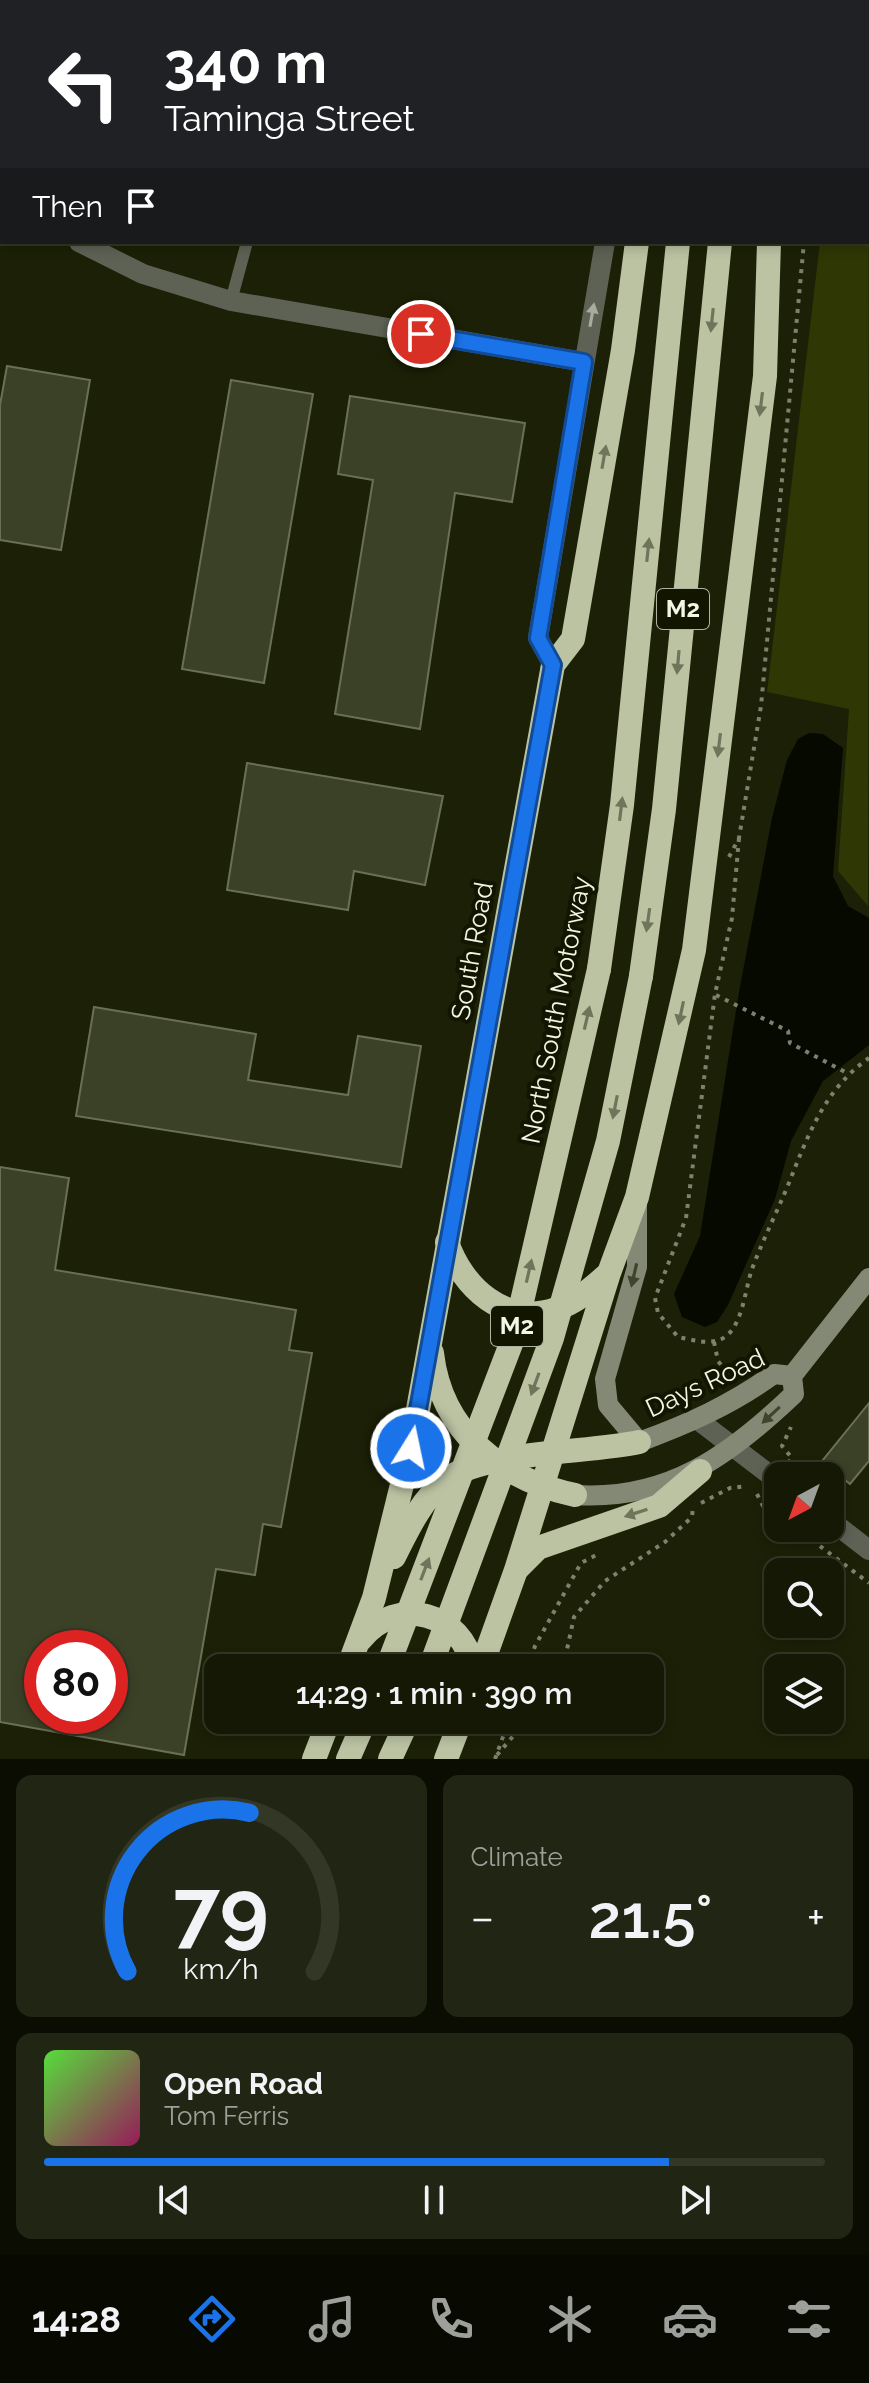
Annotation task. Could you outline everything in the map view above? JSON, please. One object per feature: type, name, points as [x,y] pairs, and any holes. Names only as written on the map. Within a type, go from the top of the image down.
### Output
[{"type":"highway","points":[[553,665],[573,639],[623,350],[637,244]]},
{"type":"highway","name":"North South Motorway","points":[[392,1654],[514,1336],[599,969],[622,805],[678,244]]},
{"type":"highway","name":"M2","points":[[435,1654],[552,1338],[608,1141],[641,976],[664,809],[720,244]]},
{"type":"highway","points":[[486,1654],[516,1570],[609,1273],[637,1197],[680,1018],[699,909],[765,376],[769,244]]},
{"type":"highway","name":"South Road","points":[[353,1654],[374,1598],[411,1448],[553,665]]},
{"type":"highway","points":[[447,1239],[455,1266],[472,1288],[496,1305],[525,1313],[554,1310],[581,1297],[609,1273]]},
{"type":"highway","points":[[447,1239],[431,1338],[433,1363],[443,1397],[464,1435],[494,1461],[542,1488],[575,1495]]},
{"type":"highway","points":[[374,1598],[418,1511],[449,1478],[494,1461],[639,1442]]},
{"type":"highway","points":[[516,1570],[538,1548],[659,1506],[700,1471]]},
{"type":"highway","points":[[357,1644],[384,1619],[404,1613],[425,1614],[445,1622],[460,1635],[471,1654]]},
{"type":"highway","points":[[314,1759],[324,1734]]},
{"type":"highway","points":[[348,1759],[359,1734]]},
{"type":"highway","points":[[390,1759],[402,1734]]},
{"type":"highway","points":[[446,1759],[456,1734]]},
{"type":"street","points":[[83,244],[143,274],[231,301],[584,362]]},
{"type":"street","points":[[553,665],[538,638],[605,244]]},
{"type":"street","points":[[637,1197],[637,1267],[605,1379],[608,1405],[639,1442]]},
{"type":"street","name":"Days Road","points":[[575,1495],[625,1493],[700,1471],[733,1447],[794,1394],[792,1376],[869,1278]]},
{"type":"street","name":"Days Road","points":[[639,1442],[698,1420],[741,1398],[774,1374],[792,1376]]},
{"type":"street","points":[[698,1420],[733,1447],[764,1463]]},
{"type":"street","points":[[844,1531],[869,1550]]},
{"type":"lane","points":[[231,301],[246,244]]},
{"type":"path","points":[[804,244],[761,706],[739,838],[732,918],[715,994],[686,1218],[655,1298],[658,1313],[678,1337],[714,1342],[726,1336],[735,1326],[752,1269],[805,1136],[826,1099],[847,1073],[869,1058]]},
{"type":"path","points":[[726,862],[739,838]]},
{"type":"path","points":[[715,994],[788,1031],[790,1043],[847,1073]]},
{"type":"path","points":[[714,1342],[718,1361],[730,1378]]},
{"type":"path","points":[[787,1423],[792,1427],[782,1446],[792,1458],[789,1462]]},
{"type":"path","points":[[681,1512],[730,1488],[746,1485],[761,1497],[759,1501],[764,1508]]},
{"type":"path","points":[[566,1654],[574,1617],[605,1581],[665,1542],[692,1517],[693,1507]]},
{"type":"path","points":[[815,1542],[869,1583]]},
{"type":"path","points":[[532,1654],[581,1563],[607,1549]]},
{"type":"path","points":[[496,1757],[504,1734]]},
{"type":"path","points":[[496,1757],[515,1734]]},
{"type":"green space","points":[[820,244],[869,244],[868,906],[838,871],[849,709],[767,692]]},
{"type":"shaded area","points":[[809,733],[823,734],[843,748],[833,876],[848,906],[869,918],[869,1045],[823,1081],[791,1141],[775,1199],[728,1305],[717,1322],[705,1327],[682,1317],[674,1294],[700,1236],[739,992],[772,818],[787,760],[798,739]]},
{"type":"building","points":[[7,366],[90,380],[61,550],[0,540],[0,405]]},
{"type":"building","points":[[231,380],[313,394],[264,683],[182,669]]},
{"type":"building","points":[[350,396],[525,423],[512,502],[455,493],[420,729],[335,714],[373,480],[338,474]]},
{"type":"building","points":[[247,763],[443,796],[425,885],[354,871],[348,910],[227,890]]},
{"type":"building","points":[[94,1007],[256,1034],[248,1080],[348,1095],[358,1036],[421,1046],[401,1167],[76,1116]]},
{"type":"building","points":[[0,1167],[69,1178],[55,1270],[296,1310],[289,1350],[312,1353],[281,1527],[263,1524],[255,1575],[216,1569],[184,1755],[67,1734],[128,1734],[128,1630],[24,1630],[24,1726],[0,1722]]},
{"type":"building","points":[[869,1403],[869,1461],[850,1484],[844,1479],[844,1462],[822,1461]]},
{"type":"route","points":[[411,1448],[553,665],[538,638],[584,362],[421,334]]}]
